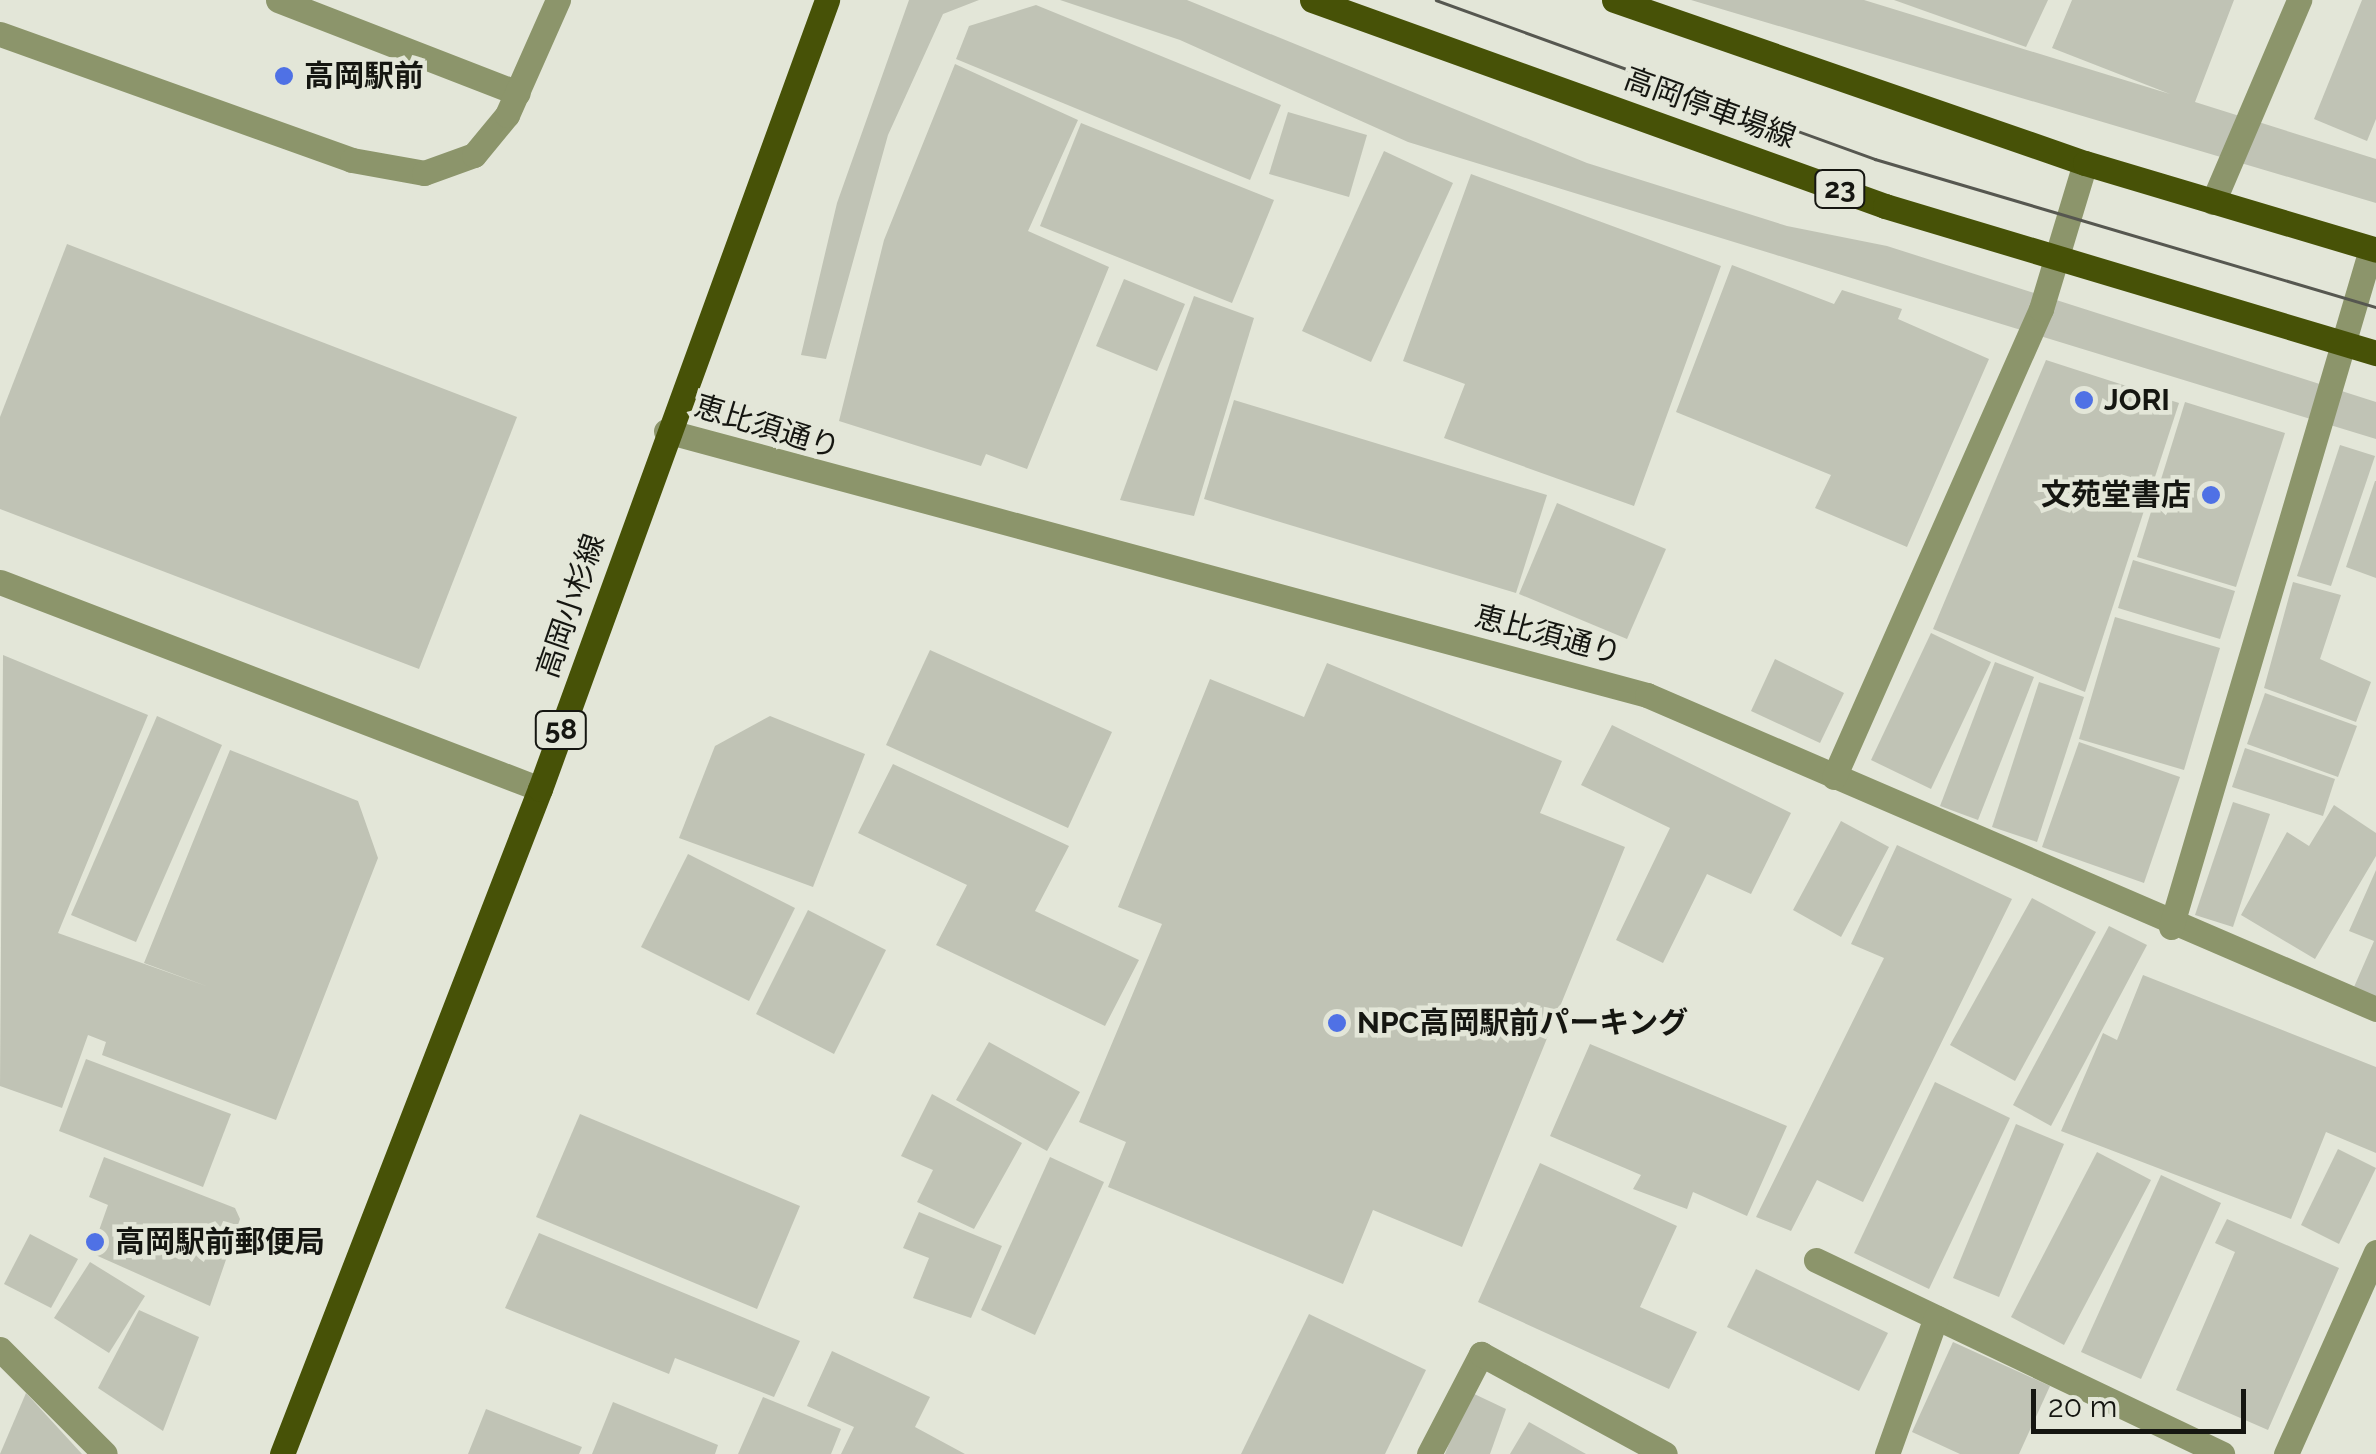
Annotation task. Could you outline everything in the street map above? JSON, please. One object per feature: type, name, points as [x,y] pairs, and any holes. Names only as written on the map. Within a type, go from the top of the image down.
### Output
[{"type":"main road","name":"高岡小杉線","points":[[282,1454],[540,790],[666,431],[827,0]]},
{"type":"main road","name":"高岡停車場線","points":[[1312,0],[1885,206],[2376,353]]},
{"type":"main road","points":[[1614,0],[2085,163],[2374,249]]},
{"type":"street","points":[[278,0],[518,94]]},
{"type":"street","points":[[0,34],[383,168],[424,173],[474,155],[518,94],[558,0]]},
{"type":"street","points":[[2214,202],[2299,0]]},
{"type":"street","points":[[1834,777],[2057,257],[2085,163]]},
{"type":"street","points":[[2171,926],[2340,343],[2374,249]]},
{"type":"street","name":"恵比須通り","points":[[666,431],[1648,695],[2171,926],[2376,1009]]},
{"type":"street","points":[[0,582],[540,790]]},
{"type":"street","points":[[2286,1454],[2376,1252]]},
{"type":"street","points":[[1816,1260],[2222,1454]]},
{"type":"street","points":[[1888,1454],[1936,1317]]},
{"type":"street","points":[[0,1349],[105,1454]]},
{"type":"street","points":[[1429,1454],[1481,1354],[1664,1454]]},
{"type":"building","points":[[909,0],[979,0],[943,14],[888,135],[826,359],[801,355],[837,203]]},
{"type":"building","points":[[1060,0],[1187,0],[1587,163],[1787,226],[1887,246],[2376,402],[2376,439],[1408,142],[1180,40]]},
{"type":"building","points":[[1691,0],[1864,0],[2170,94],[2052,48],[2072,0],[2234,0],[2195,102],[2376,159],[2376,203]]},
{"type":"building","points":[[1894,0],[2048,0],[2026,47]]},
{"type":"building","points":[[2362,0],[2376,0],[2376,119],[2367,141],[2314,119]]},
{"type":"building","points":[[1036,5],[1281,105],[1250,180],[956,59],[969,26]]},
{"type":"building","points":[[955,64],[1078,120],[1028,231],[1109,267],[1027,469],[986,454],[981,466],[839,421],[884,240]]},
{"type":"building","points":[[1288,112],[1367,135],[1349,197],[1269,174]]},
{"type":"building","points":[[1081,123],[1274,200],[1232,303],[1040,226]]},
{"type":"building","points":[[1384,151],[1453,183],[1371,362],[1302,331]]},
{"type":"building","points":[[1471,174],[1721,266],[1634,506],[1444,438],[1465,384],[1403,361]]},
{"type":"building","points":[[67,244],[517,417],[419,669],[0,509],[0,417]]},
{"type":"building","points":[[1732,265],[1834,304],[1842,290],[1902,309],[1898,319],[1989,359],[1907,547],[1815,508],[1831,475],[1676,412]]},
{"type":"building","points":[[1124,279],[1185,304],[1157,371],[1096,346]]},
{"type":"building","points":[[1194,296],[1254,318],[1194,516],[1120,500]]},
{"type":"building","points":[[2046,360],[2179,403],[2085,692],[1933,629]]},
{"type":"building","points":[[1234,400],[1547,495],[1516,593],[1204,499]]},
{"type":"building","name":"文苑堂書店","points":[[2185,402],[2285,433],[2236,587],[2137,557]]},
{"type":"building","points":[[2340,445],[2375,456],[2331,586],[2297,576]]},
{"type":"building","points":[[2376,481],[2376,578],[2346,567]]},
{"type":"building","points":[[1557,503],[1666,549],[1627,639],[1519,594]]},
{"type":"building","points":[[2133,560],[2235,591],[2220,639],[2118,608]]},
{"type":"building","points":[[2293,582],[2341,595],[2320,659],[2371,682],[2356,722],[2264,688]]},
{"type":"building","points":[[2115,617],[2220,648],[2184,770],[2079,739]]},
{"type":"building","points":[[1931,633],[1991,662],[1931,789],[1871,760]]},
{"type":"building","points":[[930,650],[1112,732],[1068,828],[886,745]]},
{"type":"building","points":[[3,655],[148,715],[58,933],[209,987],[144,963],[230,750],[358,801],[378,858],[276,1120],[102,1055],[106,1042],[88,1035],[62,1108],[0,1086]]},
{"type":"building","points":[[1775,659],[1844,693],[1820,743],[1751,711]]},
{"type":"building","points":[[1995,662],[2034,677],[1978,820],[1940,806]]},
{"type":"building","name":"NPC高岡駅前パーキング","points":[[1327,663],[1562,761],[1540,813],[1625,847],[1462,1247],[1373,1210],[1343,1284],[1108,1187],[1126,1142],[1079,1122],[1162,924],[1118,907],[1210,679],[1304,717]]},
{"type":"building","points":[[2039,682],[2084,697],[2037,842],[1992,827]]},
{"type":"building","points":[[2265,693],[2357,726],[2338,777],[2247,744]]},
{"type":"building","points":[[157,716],[222,745],[136,942],[71,915]]},
{"type":"building","points":[[770,716],[865,754],[813,887],[679,838],[715,746]]},
{"type":"building","points":[[1612,725],[1791,813],[1751,894],[1707,874],[1663,963],[1616,940],[1670,828],[1581,785]]},
{"type":"building","points":[[2079,742],[2180,777],[2144,883],[2042,847]]},
{"type":"building","points":[[2245,748],[2335,779],[2323,816],[2232,787]]},
{"type":"building","points":[[893,764],[1069,846],[1035,911],[1139,960],[1105,1026],[936,945],[967,885],[858,833]]},
{"type":"building","points":[[2233,802],[2270,814],[2233,927],[2195,915]]},
{"type":"building","points":[[2334,805],[2376,833],[2376,856],[2315,959],[2241,915],[2287,832],[2309,846]]},
{"type":"building","points":[[1841,821],[1889,847],[1841,937],[1793,910]]},
{"type":"building","points":[[1897,845],[2012,899],[1863,1202],[1817,1180],[1791,1231],[1756,1217],[1884,958],[1851,944]]},
{"type":"building","points":[[688,854],[795,908],[749,1001],[641,947]]},
{"type":"building","points":[[2376,870],[2376,997],[2354,987],[2374,941],[2349,931]]},
{"type":"building","points":[[2032,898],[2096,932],[2015,1081],[1950,1045]]},
{"type":"building","points":[[808,910],[886,950],[834,1054],[756,1014]]},
{"type":"building","points":[[2109,926],[2147,945],[2051,1126],[2013,1105]]},
{"type":"building","points":[[2143,975],[2376,1067],[2376,1153],[2326,1132],[2291,1219],[2061,1131],[2103,1033],[2117,1040]]},
{"type":"building","points":[[989,1042],[1080,1092],[1047,1151],[956,1100]]},
{"type":"building","points":[[1590,1044],[1787,1126],[1747,1216],[1693,1192],[1687,1209],[1633,1189],[1641,1175],[1550,1136]]},
{"type":"building","points":[[86,1059],[231,1114],[203,1187],[59,1131]]},
{"type":"building","points":[[1935,1082],[2010,1118],[1929,1289],[1854,1253]]},
{"type":"building","points":[[932,1094],[1022,1143],[974,1229],[917,1202],[933,1170],[901,1156]]},
{"type":"building","points":[[580,1114],[800,1206],[757,1309],[536,1217]]},
{"type":"building","points":[[2016,1124],[2064,1144],[1999,1297],[1953,1278]]},
{"type":"building","points":[[2338,1149],[2376,1168],[2339,1244],[2301,1225]]},
{"type":"building","points":[[2097,1152],[2151,1180],[2064,1345],[2011,1317]]},
{"type":"building","points":[[104,1157],[235,1208],[240,1219],[210,1306],[91,1253],[108,1205],[89,1197]]},
{"type":"building","points":[[1050,1157],[1104,1182],[1035,1335],[981,1310]]},
{"type":"building","points":[[1540,1163],[1677,1226],[1640,1307],[1697,1332],[1669,1389],[1478,1302]]},
{"type":"building","points":[[2161,1175],[2221,1203],[2141,1379],[2081,1352]]},
{"type":"building","points":[[919,1212],[1002,1246],[971,1318],[913,1298],[929,1258],[903,1248]]},
{"type":"building","points":[[2227,1219],[2339,1268],[2268,1430],[2176,1390],[2235,1252],[2215,1243]]},
{"type":"building","points":[[539,1233],[800,1341],[774,1397],[675,1358],[669,1374],[505,1308]]},
{"type":"building","points":[[30,1234],[78,1259],[51,1308],[4,1284]]},
{"type":"building","points":[[90,1262],[145,1296],[109,1353],[54,1318]]},
{"type":"building","points":[[1756,1269],[1888,1333],[1859,1391],[1727,1327]]},
{"type":"building","points":[[139,1310],[199,1337],[163,1431],[98,1388]]},
{"type":"building","points":[[1309,1314],[1426,1370],[1385,1454],[1241,1454]]},
{"type":"building","points":[[1953,1342],[2050,1386],[2019,1454],[1960,1454],[1912,1432]]},
{"type":"building","points":[[832,1351],[930,1397],[915,1427],[965,1454],[841,1454],[854,1427],[807,1406]]},
{"type":"building","points":[[1470,1392],[1506,1409],[1490,1454],[1445,1454]]},
{"type":"building","points":[[26,1393],[82,1454],[0,1454]]},
{"type":"building","points":[[763,1397],[841,1429],[831,1454],[738,1454]]},
{"type":"building","points":[[613,1402],[718,1445],[715,1454],[592,1454]]},
{"type":"building","points":[[486,1409],[582,1447],[579,1454],[468,1454]]},
{"type":"building","points":[[1529,1422],[1586,1454],[1510,1454]]},
{"type":"tram line","points":[[1436,0],[1875,159],[2376,307]]},
{"type":"place","name":"高岡駅前","points":[[284,76]]},
{"type":"place","name":"JORI","points":[[2084,400]]},
{"type":"place","name":"文苑堂書店","points":[[2211,495]]},
{"type":"place","name":"NPC高岡駅前パーキング","points":[[1337,1023]]},
{"type":"place","name":"高岡駅前郵便局","points":[[95,1242]]}]
